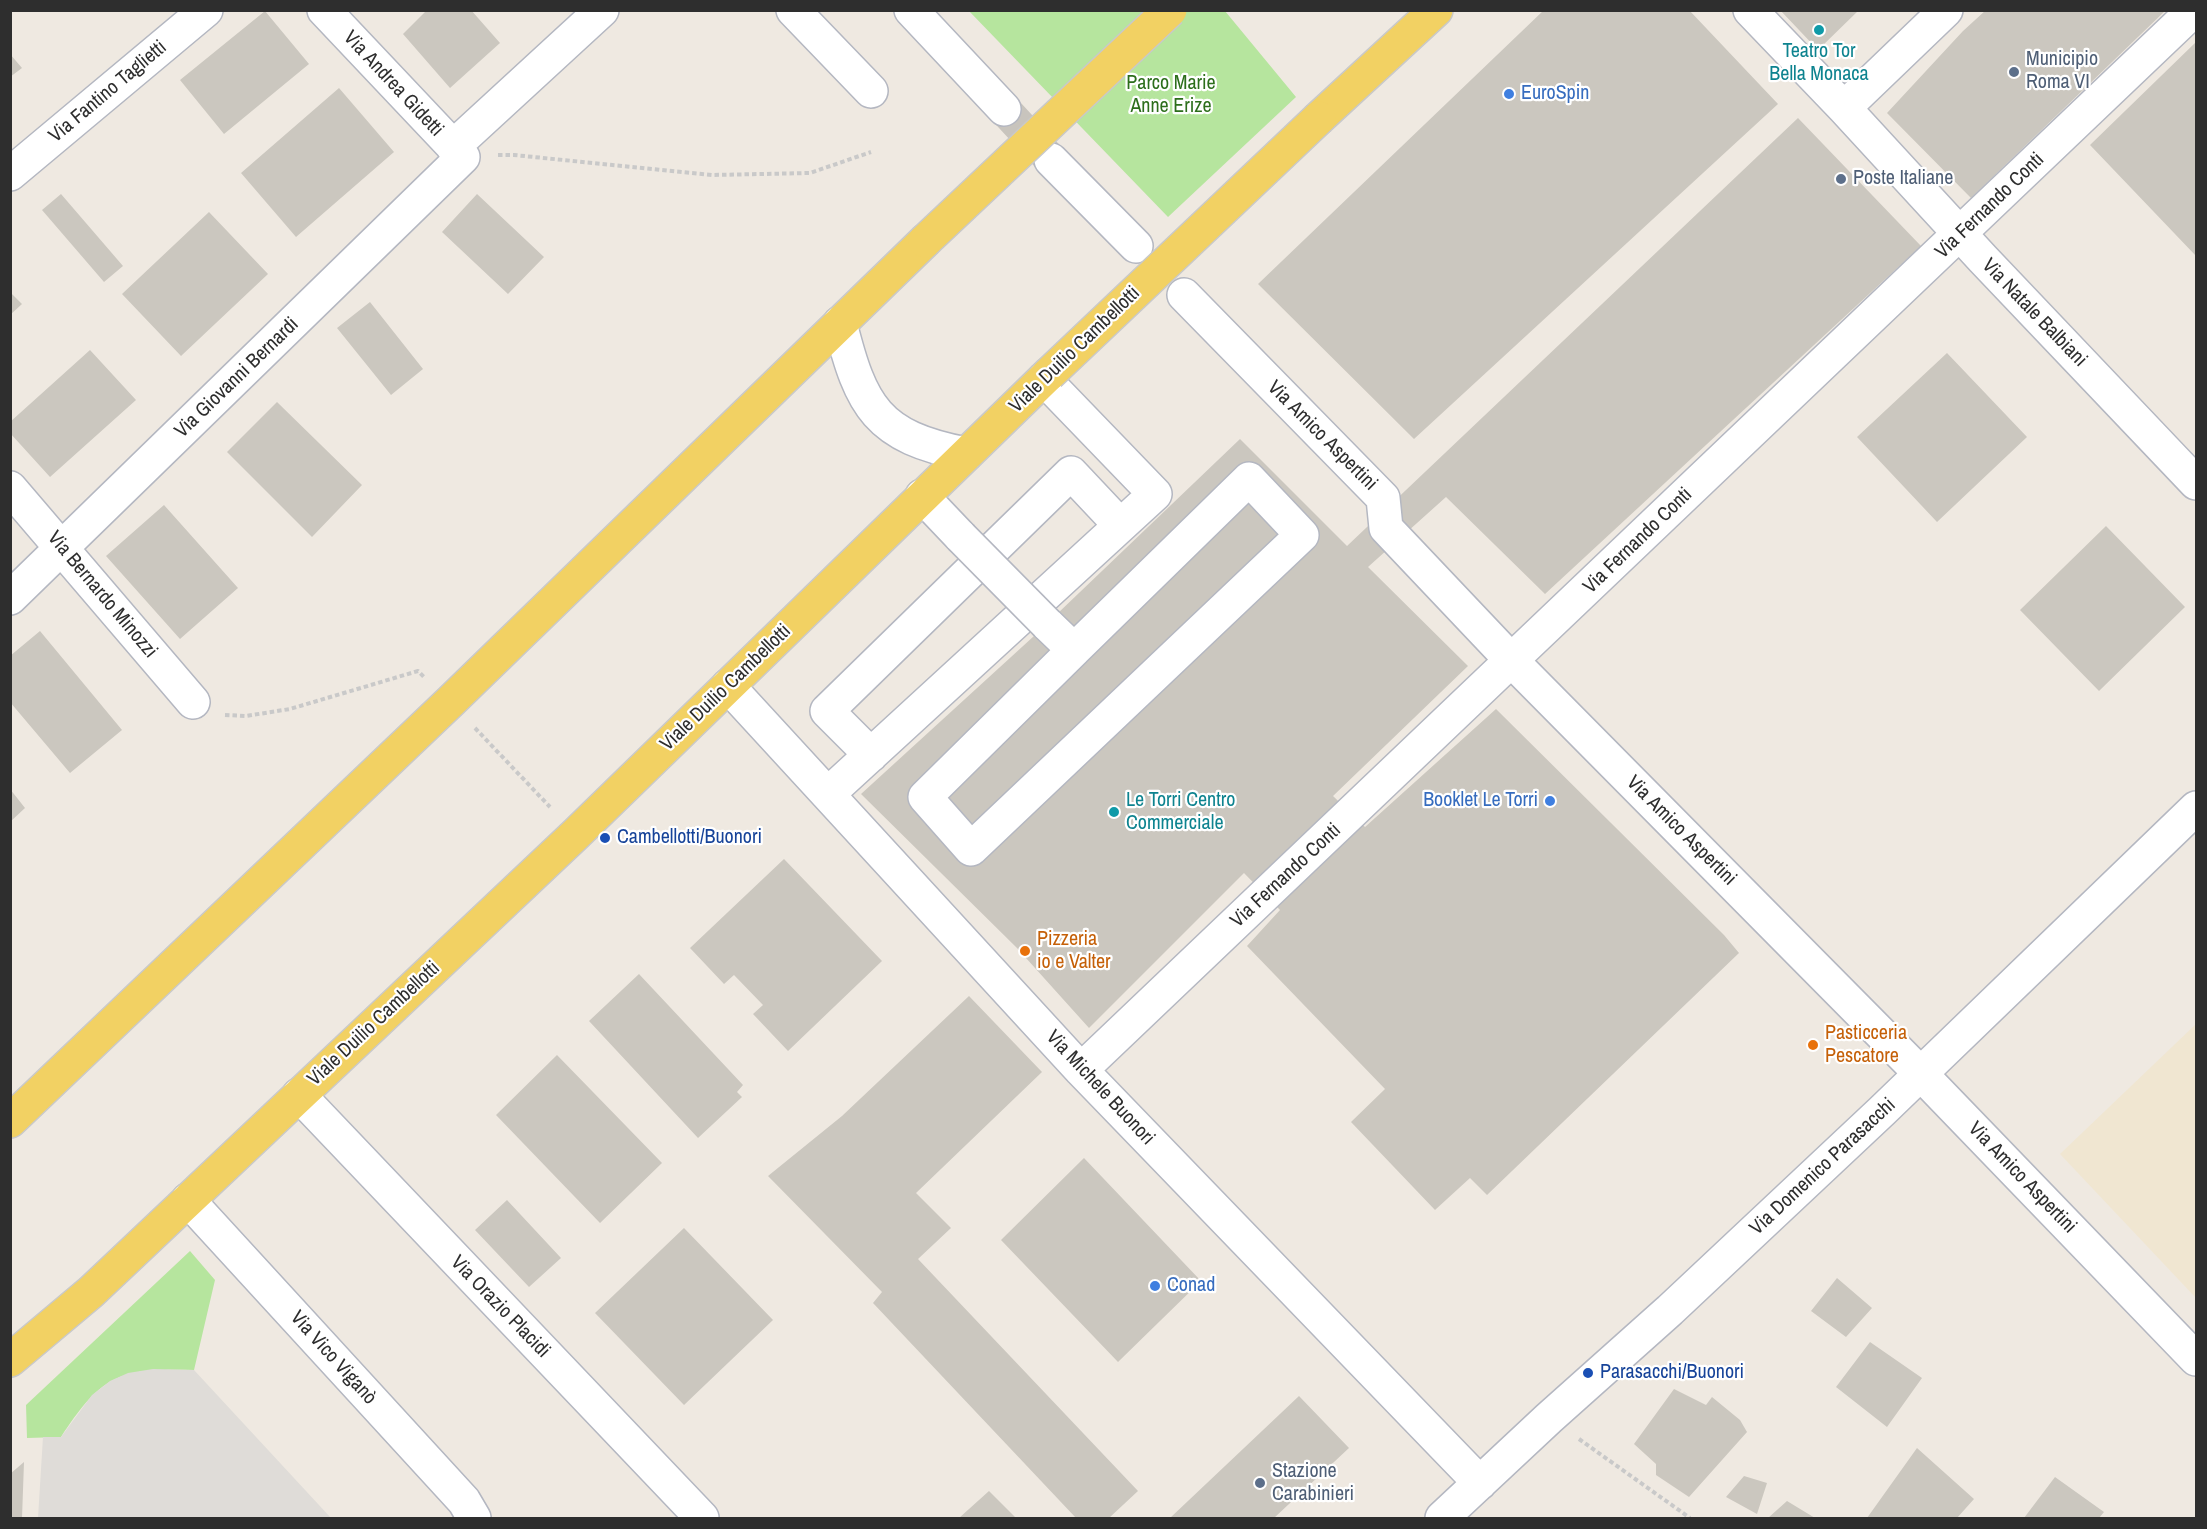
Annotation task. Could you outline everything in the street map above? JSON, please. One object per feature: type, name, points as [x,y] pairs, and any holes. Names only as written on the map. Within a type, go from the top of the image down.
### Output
[{"type":"main road","points":[[10,1121],[450,702],[925,241],[1170,10]]},
{"type":"main road","name":"Viale Duilio Cambellotti","points":[[10,1371],[22,1351],[91,1292],[576,834],[922,496],[1319,118],[1410,22],[1436,10]]},
{"type":"main road","points":[[10,1101],[68,1067]]},
{"type":"street","name":"Via Fantino Taglietti","points":[[10,174],[206,10]]},
{"type":"street","name":"Via Andrea Gidetti","points":[[324,10],[458,152]]},
{"type":"street","name":"Via Giovanni Bernardi","points":[[10,598],[602,10]]},
{"type":"street","points":[[793,10],[871,91]]},
{"type":"street","points":[[911,10],[1004,110]]},
{"type":"street","name":"Via Natale Balbiani","points":[[1750,10],[2196,483]]},
{"type":"street","points":[[1844,108],[1946,10]]},
{"type":"street","name":"Via Fernando Conti","points":[[1081,1070],[2194,10]]},
{"type":"street","points":[[1051,160],[1136,246]]},
{"type":"street","name":"Via Amico Aspertini","points":[[1184,295],[1383,498],[1386,528],[1512,661],[1922,1074],[2196,1359]]},
{"type":"street","points":[[840,323],[855,376],[876,412],[889,425],[915,441],[966,454]]},
{"type":"street","points":[[828,794],[1155,494],[1047,377]]},
{"type":"street","points":[[871,755],[827,711],[1071,473],[1120,525]]},
{"type":"street","points":[[1249,479],[1302,535],[971,849],[924,797],[1074,650],[1249,479]]},
{"type":"street","name":"Via Bernardo Minozzi","points":[[10,488],[193,702]]},
{"type":"street","points":[[922,496],[1074,650]]},
{"type":"street","name":"Via Michele Buonori","points":[[728,686],[1081,1070],[1480,1483]]},
{"type":"street","name":"Via Domenico Parasacchi","points":[[1442,1518],[1670,1310],[1922,1074],[2196,808]]},
{"type":"street","name":"Via Orazio Placidi","points":[[299,1095],[702,1518]]},
{"type":"street","name":"Via Vico Viganò","points":[[188,1200],[464,1501],[474,1518]]},
{"type":"path","points":[[458,152],[514,155],[712,175],[810,173],[870,152]]},
{"type":"path","points":[[193,702],[206,710],[220,714],[246,716],[290,709],[418,671],[428,680]]},
{"type":"path","points":[[471,724],[551,808]]},
{"type":"path","points":[[1549,1418],[1690,1518]]},
{"type":"shaded area","points":[[2196,1024],[2196,1298],[2060,1154]]},
{"type":"shaded area","points":[[153,1369],[194,1370],[331,1518],[38,1518],[43,1437],[61,1437],[92,1395],[110,1381],[128,1373]]},
{"type":"green space","name":"Parco Marie Anne Erize","points":[[969,11],[1225,11],[1296,97],[1168,217]]},
{"type":"green space","points":[[190,1251],[215,1280],[194,1370],[148,1371],[115,1379],[89,1400],[61,1437],[27,1438],[26,1405]]},
{"type":"building","points":[[427,10],[471,10],[500,43],[450,88],[403,34]]},
{"type":"building","points":[[1544,10],[1689,10],[1778,104],[1414,439],[1258,284]]},
{"type":"building","name":"Teatro Tor Bella Monaca","points":[[1780,10],[1859,10],[1818,50]]},
{"type":"building","name":"Municipio Roma VI","points":[[1986,10],[2166,10],[1971,198],[1887,113],[1963,31]]},
{"type":"building","points":[[265,11],[309,64],[224,134],[180,80]]},
{"type":"building","points":[[2196,42],[2196,256],[2090,145]]},
{"type":"building","points":[[10,54],[22,68],[10,77]]},
{"type":"building","points":[[339,88],[394,152],[296,237],[241,173]]},
{"type":"building","name":"Le Torri Centro Commerciale","points":[[1798,118],[1921,246],[1545,594],[1446,497],[1368,567],[1468,666],[1333,796],[1365,827],[1496,709],[1724,935],[1739,953],[1487,1195],[1470,1178],[1435,1210],[1351,1122],[1385,1089],[1247,946],[1280,910],[1244,873],[1089,1028],[1017,948],[861,794],[1034,636],[1240,439],[1347,546]]},
{"type":"building","points":[[61,194],[123,266],[104,282],[42,210]]},
{"type":"building","points":[[477,194],[544,257],[508,294],[442,232]]},
{"type":"building","points":[[209,212],[268,274],[181,356],[122,294]]},
{"type":"building","points":[[10,292],[22,304],[10,315]]},
{"type":"building","points":[[370,302],[423,369],[391,395],[337,328]]},
{"type":"building","points":[[90,350],[136,400],[50,477],[10,433],[10,422]]},
{"type":"building","points":[[1947,353],[2027,437],[1937,522],[1857,437]]},
{"type":"building","points":[[277,402],[362,485],[312,537],[227,452]]},
{"type":"building","points":[[164,505],[238,588],[180,639],[106,556]]},
{"type":"building","points":[[2106,526],[2185,607],[2099,691],[2020,610]]},
{"type":"building","points":[[40,631],[122,730],[70,773],[10,702],[10,656]]},
{"type":"building","points":[[10,789],[25,808],[10,822]]},
{"type":"building","points":[[784,859],[882,961],[788,1051],[753,1014],[763,1005],[734,975],[724,984],[690,948]]},
{"type":"building","points":[[639,974],[743,1085],[737,1092],[742,1097],[698,1138],[589,1021]]},
{"type":"building","points":[[969,996],[1042,1072],[916,1193],[951,1228],[918,1259],[1138,1491],[1109,1518],[1076,1518],[873,1303],[882,1292],[768,1176],[842,1116]]},
{"type":"building","points":[[557,1055],[662,1163],[600,1223],[496,1115]]},
{"type":"building","points":[[1084,1158],[1201,1281],[1118,1362],[1001,1240]]},
{"type":"building","points":[[507,1200],[561,1258],[529,1287],[475,1230]]},
{"type":"building","points":[[684,1228],[773,1320],[684,1405],[595,1313]]},
{"type":"building","points":[[1837,1278],[1872,1308],[1846,1337],[1811,1311]]},
{"type":"building","points":[[1870,1342],[1922,1378],[1887,1427],[1836,1387]]},
{"type":"building","points":[[1674,1389],[1706,1405],[1712,1397],[1740,1420],[1747,1432],[1689,1497],[1656,1475],[1656,1464],[1634,1444]]},
{"type":"building","name":"Stazione Carabinieri","points":[[1299,1396],[1349,1448],[1274,1518],[1170,1518]]},
{"type":"building","points":[[1917,1448],[1974,1499],[1957,1518],[1867,1518]]},
{"type":"building","points":[[24,1462],[22,1518],[10,1518],[10,1474]]},
{"type":"building","points":[[1744,1476],[1767,1483],[1757,1514],[1726,1497]]},
{"type":"building","points":[[2055,1477],[2104,1512],[2099,1518],[2024,1518]]},
{"type":"building","points":[[989,1491],[1016,1518],[959,1518]]},
{"type":"building","points":[[1787,1501],[1815,1518],[1768,1518]]},
{"type":"tunnel","points":[[1004,109],[1051,160]]},
{"type":"place","name":"Teatro Tor Bella Monaca","points":[[1819,30]]},
{"type":"place","name":"Municipio Roma VI","points":[[2014,72]]},
{"type":"place","name":"EuroSpin","points":[[1509,94]]},
{"type":"place","name":"Poste Italiane","points":[[1841,179]]},
{"type":"place","name":"Booklet Le Torri","points":[[1550,801]]},
{"type":"place","name":"Le Torri Centro Commerciale","points":[[1114,812]]},
{"type":"place","name":"Cambellotti/Buonori","points":[[605,838]]},
{"type":"place","name":"Pizzeria io e Valter","points":[[1025,951]]},
{"type":"place","name":"Pasticceria Pescatore","points":[[1813,1045]]},
{"type":"place","name":"Conad","points":[[1155,1286]]},
{"type":"place","name":"Parasacchi/Buonori","points":[[1588,1373]]},
{"type":"place","name":"Stazione Carabinieri","points":[[1260,1483]]}]
